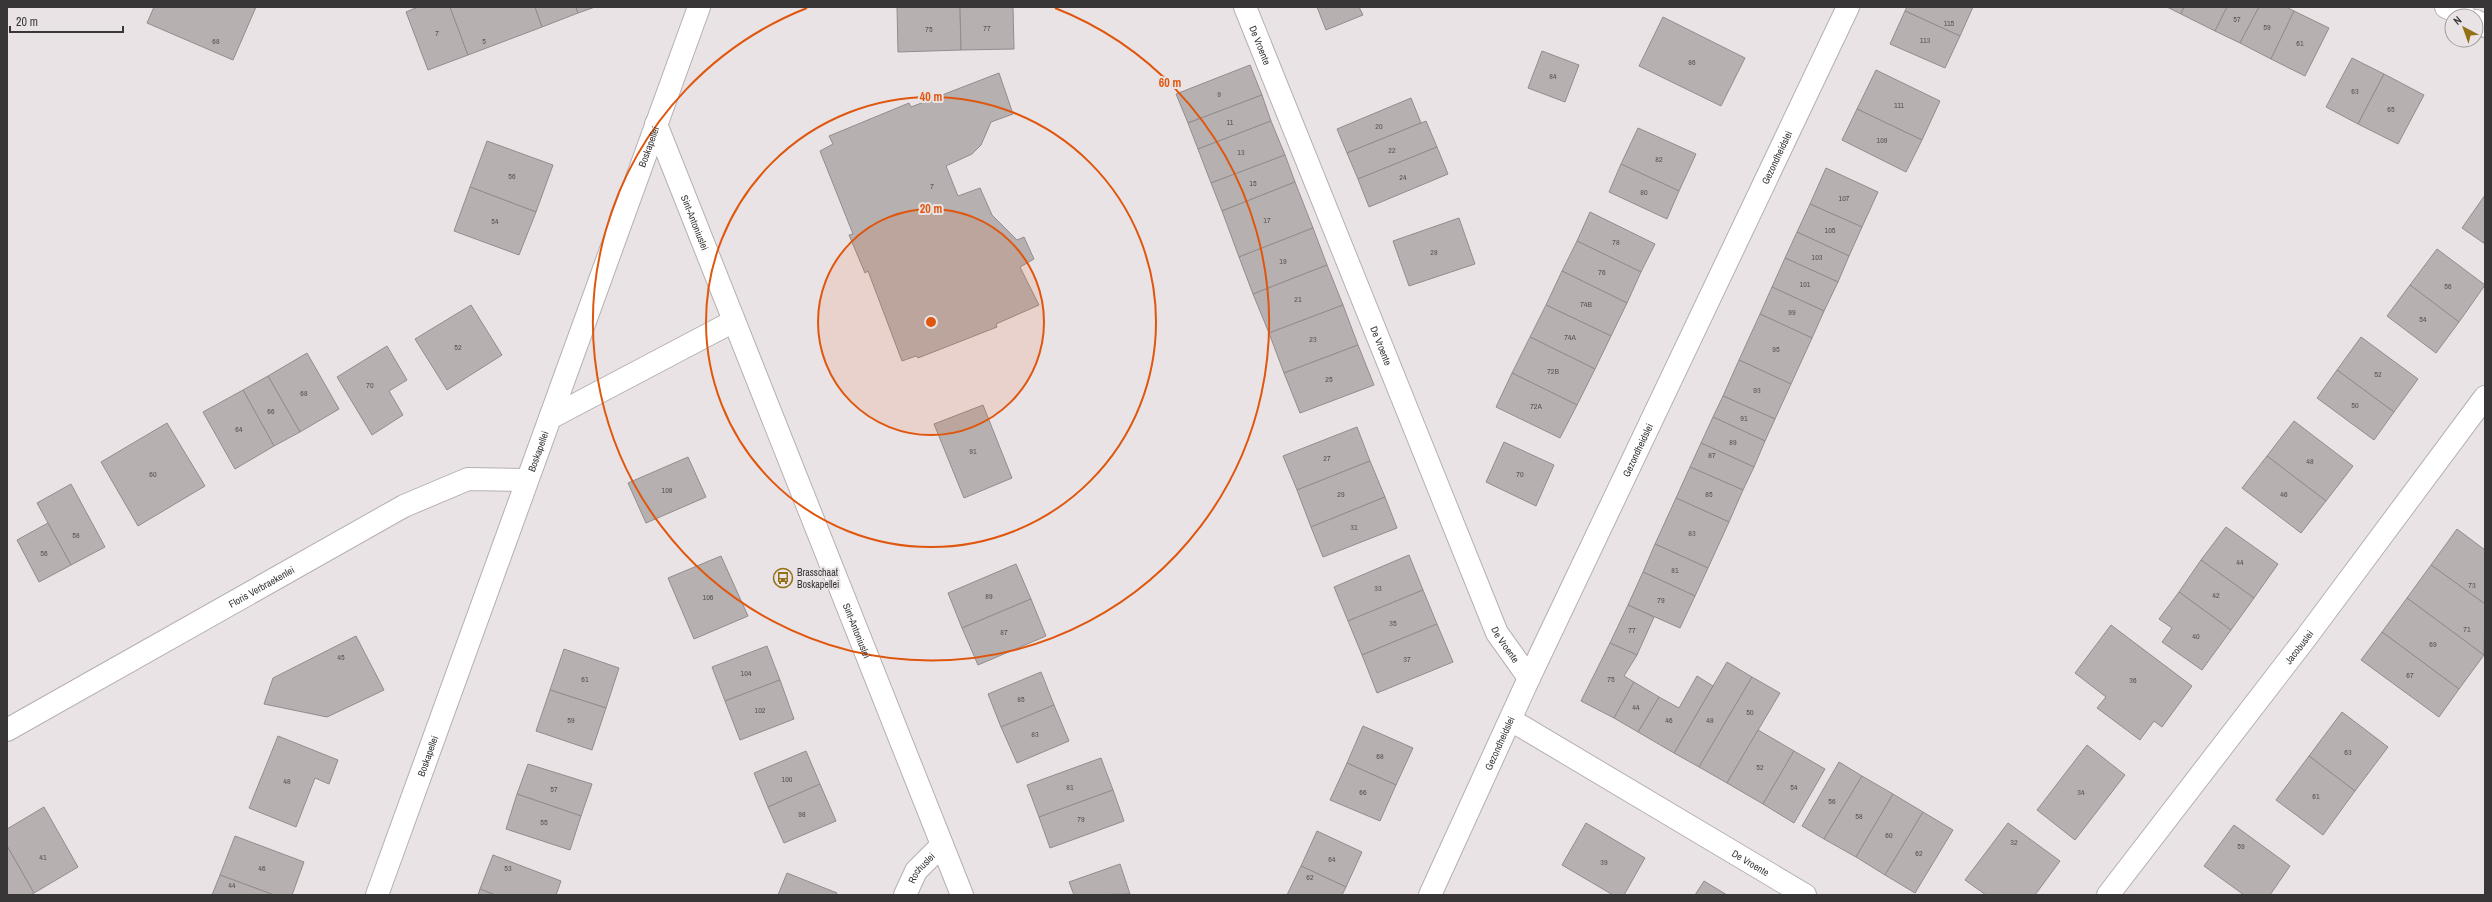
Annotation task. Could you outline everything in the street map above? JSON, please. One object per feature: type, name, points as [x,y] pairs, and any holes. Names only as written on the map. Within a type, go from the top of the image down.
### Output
[{"type":"street","name":"Boskapellei","points":[[377,895],[699,7]]},
{"type":"street","name":"De Vroente","points":[[1245,7],[1497,633],[1529,678]]},
{"type":"street","name":"Gezondheidslei","points":[[1430,895],[1529,678],[1848,7]]},
{"type":"street","name":"Sint-Antoniuslei","points":[[656,124],[962,895]]},
{"type":"street","points":[[550,418],[734,321]]},
{"type":"street","name":"Jacobuslei","points":[[2108,895],[2305,639],[2485,397]]},
{"type":"street","name":"Floris Verbraekenlei","points":[[7,730],[404,506],[468,479],[527,480]]},
{"type":"street","name":"De Vroente","points":[[1511,720],[1805,895]]},
{"type":"street","name":"Rochuslei","points":[[905,895],[916,871],[942,845]]},
{"type":"building","points":[[154,7],[256,7],[233,60],[147,23]]},
{"type":"building","points":[[418,7],[450,7],[468,55],[428,70],[406,12]]},
{"type":"building","points":[[450,7],[535,7],[542,27],[468,55]]},
{"type":"building","points":[[535,7],[576,7],[578,13],[542,27]]},
{"type":"building","points":[[576,7],[595,7],[578,13]]},
{"type":"building","points":[[897,7],[960,7],[961,50],[898,52]]},
{"type":"building","points":[[960,7],[1013,7],[1014,49],[961,50]]},
{"type":"building","points":[[1317,7],[1359,7],[1363,15],[1326,30]]},
{"type":"building","points":[[1907,7],[1973,7],[1960,36],[1905,11]]},
{"type":"building","points":[[2167,7],[2184,7],[2181,14]]},
{"type":"building","points":[[2184,7],[2227,7],[2215,31],[2181,14]]},
{"type":"building","points":[[2227,7],[2259,7],[2240,43],[2215,31]]},
{"type":"building","points":[[2259,7],[2286,7],[2294,11],[2271,59],[2240,43]]},
{"type":"building","points":[[1905,11],[1960,36],[1945,68],[1890,44]]},
{"type":"building","points":[[2294,11],[2329,28],[2305,76],[2271,59]]},
{"type":"building","points":[[1663,17],[1745,58],[1721,106],[1639,66]]},
{"type":"building","points":[[1542,51],[1579,65],[1565,102],[1528,88]]},
{"type":"building","points":[[2352,58],[2384,74],[2358,124],[2326,107]]},
{"type":"building","points":[[1250,65],[1262,95],[1188,123],[1176,94]]},
{"type":"building","points":[[1876,70],[1940,101],[1922,140],[1857,109]]},
{"type":"building","points":[[999,73],[1013,114],[991,122],[981,145],[972,154],[946,166],[958,196],[980,188],[992,215],[1017,240],[1024,237],[1034,259],[1020,267],[1039,305],[996,324],[997,327],[918,358],[916,356],[902,361],[868,271],[865,273],[849,235],[853,234],[820,151],[833,144],[829,136],[909,103],[911,107]]},
{"type":"building","points":[[2384,74],[2424,95],[2398,144],[2358,124]]},
{"type":"building","points":[[1262,95],[1271,121],[1198,149],[1188,123]]},
{"type":"building","points":[[1411,98],[1421,123],[1347,153],[1337,129]]},
{"type":"building","points":[[1857,109],[1922,140],[1906,172],[1842,140]]},
{"type":"building","points":[[1271,121],[1285,155],[1211,183],[1198,149]]},
{"type":"building","points":[[1426,121],[1437,147],[1358,179],[1347,153]]},
{"type":"building","points":[[1638,128],[1696,154],[1679,191],[1621,164]]},
{"type":"building","points":[[487,141],[553,165],[536,212],[470,187]]},
{"type":"building","points":[[1437,147],[1448,174],[1369,207],[1358,179]]},
{"type":"building","points":[[1285,155],[1295,182],[1222,211],[1211,183]]},
{"type":"building","points":[[1621,164],[1679,191],[1667,219],[1609,192]]},
{"type":"building","points":[[1826,168],[1878,192],[1862,227],[1810,204]]},
{"type":"building","points":[[1295,182],[1313,228],[1239,257],[1222,211]]},
{"type":"building","points":[[470,187],[536,212],[519,255],[454,231]]},
{"type":"building","points":[[2485,195],[2485,244],[2462,228]]},
{"type":"building","points":[[1810,204],[1862,227],[1849,256],[1797,232]]},
{"type":"building","points":[[1590,212],[1655,244],[1641,272],[1577,241]]},
{"type":"building","points":[[1459,218],[1475,264],[1409,286],[1393,241]]},
{"type":"building","points":[[1313,228],[1327,265],[1253,294],[1239,257]]},
{"type":"building","points":[[1797,232],[1849,256],[1838,282],[1785,258]]},
{"type":"building","points":[[1577,241],[1641,272],[1627,303],[1562,271]]},
{"type":"building","points":[[2437,249],[2485,285],[2459,322],[2410,285]]},
{"type":"building","points":[[1785,258],[1838,282],[1824,311],[1772,287]]},
{"type":"building","points":[[1327,265],[1343,305],[1269,333],[1253,294]]},
{"type":"building","points":[[1562,271],[1627,303],[1611,336],[1546,305]]},
{"type":"building","points":[[2410,285],[2459,322],[2436,353],[2387,316]]},
{"type":"building","points":[[1772,287],[1824,311],[1812,338],[1760,314]]},
{"type":"building","points":[[471,305],[502,355],[447,390],[415,339]]},
{"type":"building","points":[[1343,305],[1358,345],[1284,373],[1269,333]]},
{"type":"building","points":[[1546,305],[1611,336],[1595,369],[1530,337]]},
{"type":"building","points":[[1760,314],[1812,338],[1791,384],[1739,360]]},
{"type":"building","points":[[1530,337],[1595,369],[1577,405],[1512,373]]},
{"type":"building","points":[[2361,337],[2418,379],[2394,412],[2337,370]]},
{"type":"building","points":[[1358,345],[1374,385],[1300,413],[1284,373]]},
{"type":"building","points":[[387,346],[407,380],[389,391],[403,415],[372,435],[337,377]]},
{"type":"building","points":[[307,353],[339,409],[300,432],[268,376]]},
{"type":"building","points":[[1739,360],[1791,384],[1775,419],[1723,396]]},
{"type":"building","points":[[2337,370],[2394,412],[2374,440],[2317,398]]},
{"type":"building","points":[[1512,373],[1577,405],[1560,438],[1496,407]]},
{"type":"building","points":[[268,376],[300,432],[274,446],[243,390]]},
{"type":"building","points":[[243,390],[274,446],[235,469],[203,412]]},
{"type":"building","points":[[1723,396],[1775,419],[1765,441],[1713,417]]},
{"type":"building","points":[[983,405],[1012,478],[964,498],[934,424]]},
{"type":"building","points":[[1713,417],[1765,441],[1754,467],[1701,443]]},
{"type":"building","points":[[2294,421],[2353,466],[2326,501],[2267,456]]},
{"type":"building","points":[[167,423],[205,486],[138,526],[101,462]]},
{"type":"building","points":[[1357,427],[1370,461],[1297,490],[1283,456]]},
{"type":"building","points":[[1504,442],[1554,465],[1536,506],[1486,482]]},
{"type":"building","points":[[1701,443],[1754,467],[1743,490],[1690,467]]},
{"type":"building","points":[[2267,456],[2326,501],[2301,533],[2242,488]]},
{"type":"building","points":[[688,457],[706,497],[646,523],[628,483]]},
{"type":"building","points":[[1370,461],[1385,497],[1311,527],[1297,490]]},
{"type":"building","points":[[1690,467],[1743,490],[1729,522],[1676,498]]},
{"type":"building","points":[[71,484],[105,547],[71,565],[37,503]]},
{"type":"building","points":[[1385,497],[1397,528],[1323,557],[1311,527]]},
{"type":"building","points":[[1676,498],[1729,522],[1708,568],[1655,544]]},
{"type":"building","points":[[48,523],[71,565],[39,582],[17,540]]},
{"type":"building","points":[[2226,527],[2278,564],[2254,598],[2201,560]]},
{"type":"building","points":[[2457,529],[2485,550],[2485,604],[2431,565]]},
{"type":"building","points":[[1655,544],[1708,568],[1695,596],[1643,572]]},
{"type":"building","points":[[1409,555],[1423,590],[1348,621],[1334,587]]},
{"type":"building","points":[[721,556],[748,616],[694,639],[668,578]]},
{"type":"building","points":[[2201,560],[2254,598],[2231,630],[2179,592]]},
{"type":"building","points":[[1016,564],[1031,599],[962,628],[948,593]]},
{"type":"building","points":[[2431,565],[2485,604],[2484,655],[2407,598]]},
{"type":"building","points":[[1643,572],[1695,596],[1680,628],[1628,605]]},
{"type":"building","points":[[1423,590],[1437,624],[1362,655],[1348,621]]},
{"type":"building","points":[[2179,592],[2231,630],[2202,670],[2162,642],[2172,628],[2159,619]]},
{"type":"building","points":[[2407,598],[2484,655],[2459,689],[2382,632]]},
{"type":"building","points":[[1031,599],[1046,636],[978,665],[962,628]]},
{"type":"building","points":[[1628,605],[1654,617],[1637,655],[1610,643]]},
{"type":"building","points":[[1437,624],[1453,662],[1377,693],[1362,655]]},
{"type":"building","points":[[2111,625],[2192,686],[2162,727],[2154,721],[2140,740],[2097,708],[2106,697],[2075,673]]},
{"type":"building","points":[[2382,632],[2459,689],[2439,717],[2361,660]]},
{"type":"building","points":[[356,636],[384,690],[327,717],[264,704],[273,678]]},
{"type":"building","points":[[1610,643],[1637,655],[1624,676],[1634,682],[1614,718],[1581,701]]},
{"type":"building","points":[[767,646],[780,680],[725,701],[712,667]]},
{"type":"building","points":[[564,649],[619,668],[606,708],[550,690]]},
{"type":"building","points":[[1727,662],[1752,677],[1699,767],[1674,753]]},
{"type":"building","points":[[1041,672],[1054,705],[1001,727],[988,694]]},
{"type":"building","points":[[1697,676],[1713,686],[1674,753],[1638,732],[1659,697],[1679,708]]},
{"type":"building","points":[[1752,677],[1780,693],[1727,783],[1699,767]]},
{"type":"building","points":[[780,680],[794,719],[740,740],[725,701]]},
{"type":"building","points":[[1634,682],[1659,697],[1638,732],[1614,718]]},
{"type":"building","points":[[550,690],[606,708],[592,750],[536,731]]},
{"type":"building","points":[[1054,705],[1069,741],[1017,763],[1001,727]]},
{"type":"building","points":[[2342,712],[2388,747],[2355,791],[2309,756]]},
{"type":"building","points":[[1363,726],[1413,748],[1396,785],[1347,763]]},
{"type":"building","points":[[1758,730],[1794,751],[1763,804],[1727,783]]},
{"type":"building","points":[[278,736],[338,760],[329,784],[315,778],[296,827],[249,808]]},
{"type":"building","points":[[2087,745],[2125,775],[2075,840],[2037,810]]},
{"type":"building","points":[[806,751],[820,784],[768,807],[754,773]]},
{"type":"building","points":[[1794,751],[1825,769],[1794,823],[1763,804]]},
{"type":"building","points":[[2309,756],[2355,791],[2323,835],[2276,800]]},
{"type":"building","points":[[1101,758],[1113,790],[1039,817],[1027,785]]},
{"type":"building","points":[[1839,762],[1862,776],[1824,839],[1802,826]]},
{"type":"building","points":[[1347,763],[1396,785],[1380,821],[1330,800]]},
{"type":"building","points":[[528,764],[592,784],[581,816],[517,794]]},
{"type":"building","points":[[1862,776],[1893,794],[1856,857],[1824,839]]},
{"type":"building","points":[[820,784],[836,821],[784,843],[768,807]]},
{"type":"building","points":[[1113,790],[1124,821],[1050,848],[1039,817]]},
{"type":"building","points":[[517,794],[581,816],[570,850],[506,829]]},
{"type":"building","points":[[1893,794],[1923,812],[1885,875],[1856,857]]},
{"type":"building","points":[[44,807],[78,867],[34,893],[7,846],[7,829]]},
{"type":"building","points":[[1923,812],[1953,830],[1915,893],[1885,875]]},
{"type":"building","points":[[1586,823],[1645,858],[1624,895],[1613,895],[1562,865]]},
{"type":"building","points":[[2008,823],[2060,861],[2035,895],[1986,895],[1965,880]]},
{"type":"building","points":[[2234,825],[2290,866],[2270,895],[2244,895],[2204,866]]},
{"type":"building","points":[[1317,831],[1362,852],[1346,887],[1301,866]]},
{"type":"building","points":[[235,836],[304,862],[292,895],[274,895],[220,875]]},
{"type":"building","points":[[7,846],[34,893],[30,895],[7,895]]},
{"type":"building","points":[[493,855],[561,881],[556,895],[495,895],[480,889]]},
{"type":"building","points":[[1120,864],[1130,894],[1074,895],[1069,882]]},
{"type":"building","points":[[1301,866],[1346,887],[1342,895],[1287,895]]},
{"type":"building","points":[[787,873],[837,893],[836,895],[778,895]]},
{"type":"building","points":[[220,875],[274,895],[212,895]]},
{"type":"building","points":[[1704,881],[1727,895],[1695,895]]},
{"type":"building","points":[[480,889],[495,895],[478,895]]},
{"type":"place","name":"Brasschaat Boskapellei","points":[[783,578]]}]
